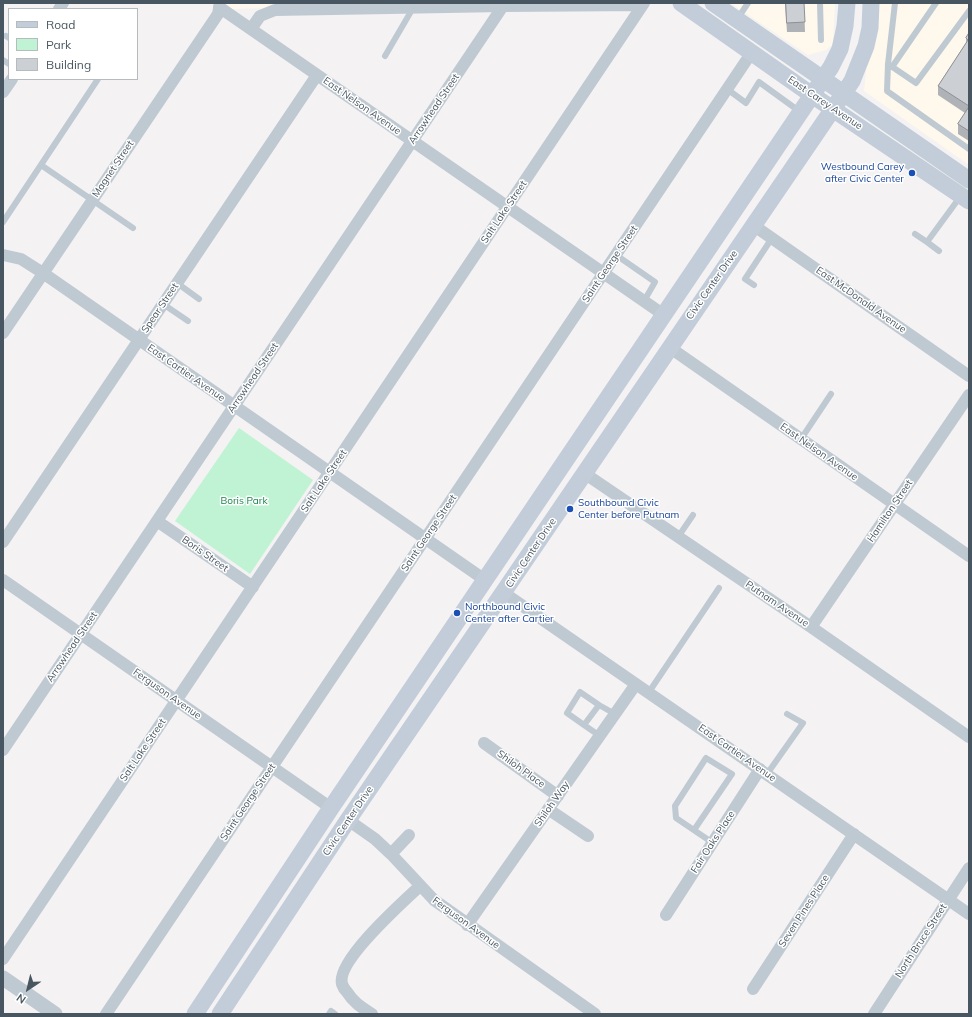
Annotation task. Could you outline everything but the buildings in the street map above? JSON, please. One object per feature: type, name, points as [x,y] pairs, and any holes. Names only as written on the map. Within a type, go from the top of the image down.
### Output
[{"type":"main road","name":"East Carey Avenue","points":[[681,3],[812,95],[965,198]]},
{"type":"main road","name":"East Carey Avenue","points":[[713,3],[969,180]]},
{"type":"main road","name":"Civic Center Drive","points":[[195,1014],[331,808],[831,67],[840,49],[845,26],[847,3]]},
{"type":"main road","name":"Civic Center Drive","points":[[220,1014],[348,820],[504,593],[669,347],[834,109],[853,79],[866,46],[870,28],[871,3]]},
{"type":"main road","points":[[669,347],[664,343],[663,338],[689,296],[686,281]]},
{"type":"main road","points":[[504,593],[498,585],[499,580],[549,503],[552,496],[549,485]]},
{"type":"main road","points":[[442,684],[440,674],[446,662],[485,603],[490,592],[490,586],[485,580]]},
{"type":"main road","points":[[348,820],[344,815],[343,809],[351,798],[371,749]]},
{"type":"main road","points":[[311,876],[327,835],[333,825],[334,812],[331,808]]},
{"type":"street","points":[[251,29],[260,16],[275,10],[313,6],[413,8],[643,4]]},
{"type":"street","name":"Salt Lake Street","points":[[3,959],[643,4]]},
{"type":"street","name":"East Nelson Avenue","points":[[220,5],[251,29],[664,315]]},
{"type":"street","name":"Magnet Street","points":[[3,333],[218,14],[220,5]]},
{"type":"street","name":"Arrowhead Street","points":[[3,750],[503,6]]},
{"type":"street","name":"Saint George Street","points":[[106,1014],[752,52]]},
{"type":"street","name":"Spear Street","points":[[3,542],[317,75]]},
{"type":"street","points":[[3,92],[11,80]]},
{"type":"street","name":"East McDonald Avenue","points":[[753,225],[969,376]]},
{"type":"street","name":"East Cartier Avenue","points":[[3,255],[21,259],[43,273],[485,580]]},
{"type":"street","name":"East Nelson Avenue","points":[[669,347],[969,556]]},
{"type":"street","name":"Hamilton Street","points":[[811,627],[969,395]]},
{"type":"street","name":"Putnam Avenue","points":[[584,473],[811,627],[969,737]]},
{"type":"street","name":"Boris Street","points":[[157,520],[253,587]]},
{"type":"street","name":"Ferguson Avenue","points":[[3,580],[331,808]]},
{"type":"street","name":"East Cartier Avenue","points":[[504,593],[969,914]]},
{"type":"street","name":"Shiloh Way","points":[[467,925],[636,684]]},
{"type":"street","name":"Shiloh Place","points":[[484,743],[558,796]]},
{"type":"street","name":"Fair Oaks Place","points":[[666,914],[713,843],[764,772]]},
{"type":"street","points":[[548,809],[588,836]]},
{"type":"street","name":"Ferguson Avenue","points":[[348,820],[374,839],[391,854],[434,900],[467,925],[595,1014]]},
{"type":"street","name":"Seven Pines Place","points":[[754,989],[854,834]]},
{"type":"street","points":[[391,854],[409,835]]},
{"type":"street","name":"North Bruce Street","points":[[874,1014],[969,868]]},
{"type":"street","points":[[372,1014],[353,1002],[342,985],[342,975],[347,965],[374,929],[420,886]]},
{"type":"street","points":[[3,978],[55,1014]]},
{"type":"lane","points":[[737,20],[748,3]]},
{"type":"lane","points":[[820,3],[821,40]]},
{"type":"lane","points":[[895,3],[887,91],[969,149]]},
{"type":"lane","points":[[890,66],[936,3]]},
{"type":"lane","points":[[385,56],[413,8]]},
{"type":"lane","points":[[890,66],[916,84],[969,11]]},
{"type":"lane","points":[[3,222],[97,80]]},
{"type":"lane","points":[[727,90],[746,103],[759,82],[801,112]]},
{"type":"lane","points":[[41,165],[133,228]]},
{"type":"lane","points":[[927,242],[965,198]]},
{"type":"lane","points":[[916,234],[939,251]]},
{"type":"lane","points":[[754,285],[745,279],[772,238]]},
{"type":"lane","points":[[616,255],[656,282],[644,301]]},
{"type":"lane","points":[[177,283],[199,299]]},
{"type":"lane","points":[[163,304],[188,321]]},
{"type":"lane","points":[[801,439],[831,394]]},
{"type":"lane","points":[[678,537],[693,515]]},
{"type":"lane","points":[[649,692],[719,588]]},
{"type":"lane","points":[[600,736],[568,713],[580,692],[615,714]]},
{"type":"lane","points":[[584,725],[599,705]]},
{"type":"lane","points":[[764,772],[802,723],[787,714]]},
{"type":"lane","points":[[694,830],[732,774],[706,758],[675,806],[676,818],[713,843]]},
{"type":"lane","points":[[329,1014],[331,1011],[336,1014]]},
{"type":"shaded area","points":[[213,3],[473,3],[231,9]]},
{"type":"shaded area","points":[[730,3],[835,3],[833,44],[826,50],[808,55]]},
{"type":"shaded area","points":[[873,3],[969,3],[969,165],[864,91]]},
{"type":"green space","name":"Boris Park","points":[[239,428],[313,480],[250,574],[175,521]]},
{"type":"place","name":"Westbound Carey after Civic Center","points":[[912,173]]},
{"type":"place","name":"Southbound Civic Center before Putnam","points":[[570,509]]},
{"type":"place","name":"Northbound Civic Center after Cartier","points":[[457,613]]}]
